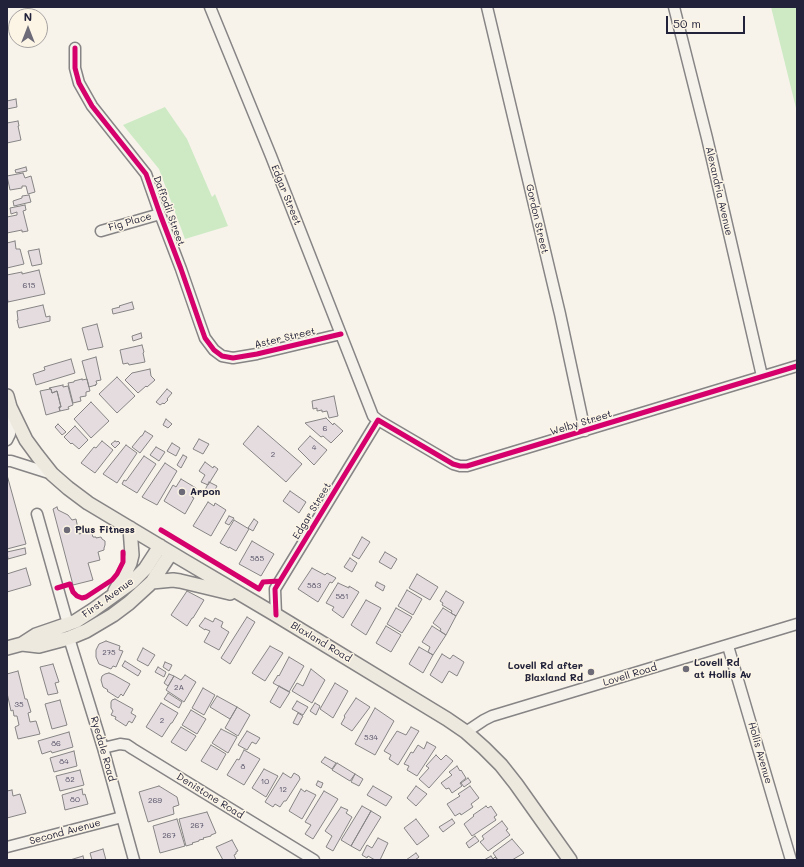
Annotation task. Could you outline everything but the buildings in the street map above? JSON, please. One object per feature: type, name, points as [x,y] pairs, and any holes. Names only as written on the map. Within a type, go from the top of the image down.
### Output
[{"type":"main road","name":"Blaxland Road","points":[[9,401],[26,440],[37,455],[52,474],[88,503],[276,615],[466,732],[501,765],[570,860]]},
{"type":"main road","points":[[112,596],[130,563],[132,555],[130,528]]},
{"type":"main road","name":"First Avenue","points":[[7,648],[22,644],[36,634],[68,624],[93,610],[132,582],[145,569],[160,546]]},
{"type":"main road","name":"First Avenue","points":[[22,644],[39,646],[69,638],[86,631],[113,615],[152,582],[171,553]]},
{"type":"main road","points":[[152,582],[173,580],[180,581],[244,596]]},
{"type":"street","name":"Edgar Street","points":[[210,7],[274,163],[373,416],[378,420],[275,589],[276,615]]},
{"type":"street","name":"Gordon Street","points":[[487,7],[560,314],[585,431]]},
{"type":"street","name":"Alexandria Avenue","points":[[674,7],[707,138],[762,376]]},
{"type":"street","name":"Daffodil Street","points":[[75,48],[75,68],[79,83],[92,106],[146,174],[205,338],[214,350],[222,356],[233,358]]},
{"type":"street","name":"Fig Place","points":[[101,231],[160,214]]},
{"type":"street","name":"Aster Street","points":[[233,358],[257,354],[341,334]]},
{"type":"street","name":"Welby Street","points":[[378,420],[453,464],[460,466],[474,465],[797,366]]},
{"type":"street","points":[[7,440],[10,434],[11,425],[9,401]]},
{"type":"street","points":[[7,461],[52,474]]},
{"type":"street","points":[[37,514],[68,624]]},
{"type":"street","name":"Lovell Road","points":[[466,732],[492,716],[797,624]]},
{"type":"street","name":"Ryedale Road","points":[[69,638],[103,748],[134,860]]},
{"type":"street","name":"Hollis Avenue","points":[[728,646],[791,860]]},
{"type":"street","name":"Denistone Road","points":[[103,748],[120,744],[127,745],[314,860]]},
{"type":"street","name":"Second Avenue","points":[[7,847],[122,817]]},
{"type":"green space","points":[[771,7],[797,7],[797,112]]},
{"type":"green space","points":[[165,107],[187,139],[212,197],[215,194],[228,226],[185,239],[159,169],[123,125]]},
{"type":"cycle path","points":[[75,48],[75,68],[79,83],[92,106],[146,174],[205,338],[214,350],[222,356],[233,358],[257,354],[341,334]]},
{"type":"cycle path","points":[[276,615],[275,589],[378,420],[453,464],[467,466],[797,366]]},
{"type":"cycle path","points":[[161,530],[259,589],[263,582],[279,581]]},
{"type":"cycle path","points":[[57,588],[70,584],[73,592],[77,596],[82,598],[86,597],[112,580],[117,574],[123,562],[123,552]]},
{"type":"place","name":"Arpon","points":[[182,492]]},
{"type":"place","name":"Plus Fitness","points":[[67,530]]},
{"type":"place","name":"Lovell Rd at Hollis Av","points":[[686,669]]},
{"type":"place","name":"Lovell Rd after Blaxland Rd","points":[[591,672]]}]
